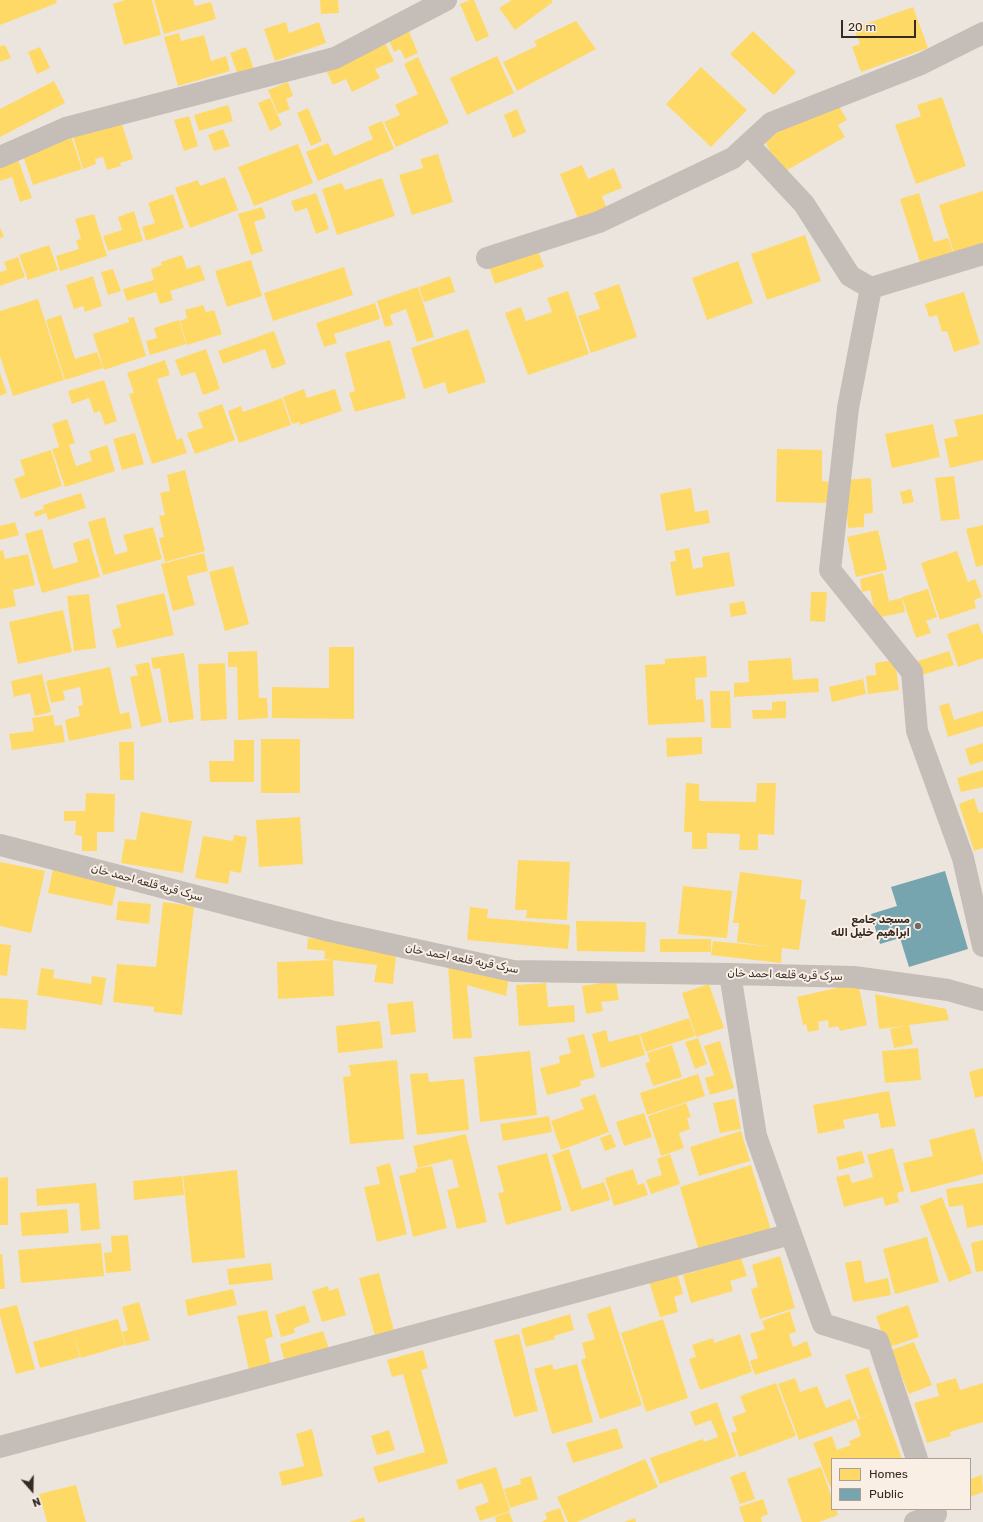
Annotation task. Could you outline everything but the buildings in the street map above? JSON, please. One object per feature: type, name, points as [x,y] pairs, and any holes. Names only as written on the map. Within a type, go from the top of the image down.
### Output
[{"type":"street","points":[[0,157],[66,128],[335,58],[446,0]]},
{"type":"street","points":[[486,258],[598,222],[733,158],[771,123],[921,64],[983,33]]},
{"type":"street","points":[[748,144],[804,204],[850,276],[871,288],[983,254]]},
{"type":"street","points":[[871,288],[848,408],[830,570],[912,672],[917,731],[962,858],[983,946]]},
{"type":"street","name":"سرک قریه قلعه احمد خان","points":[[0,845],[330,931],[514,971],[854,977],[948,990],[983,1000]]},
{"type":"street","points":[[730,974],[756,1136],[823,1324],[878,1341],[917,1458]]},
{"type":"street","points":[[0,1447],[791,1234]]},
{"type":"street","points":[[915,1522],[936,1515]]},
{"type":"place","name":"مسجد جامع ابراهیم خلیل الله","points":[[918,926]]}]
